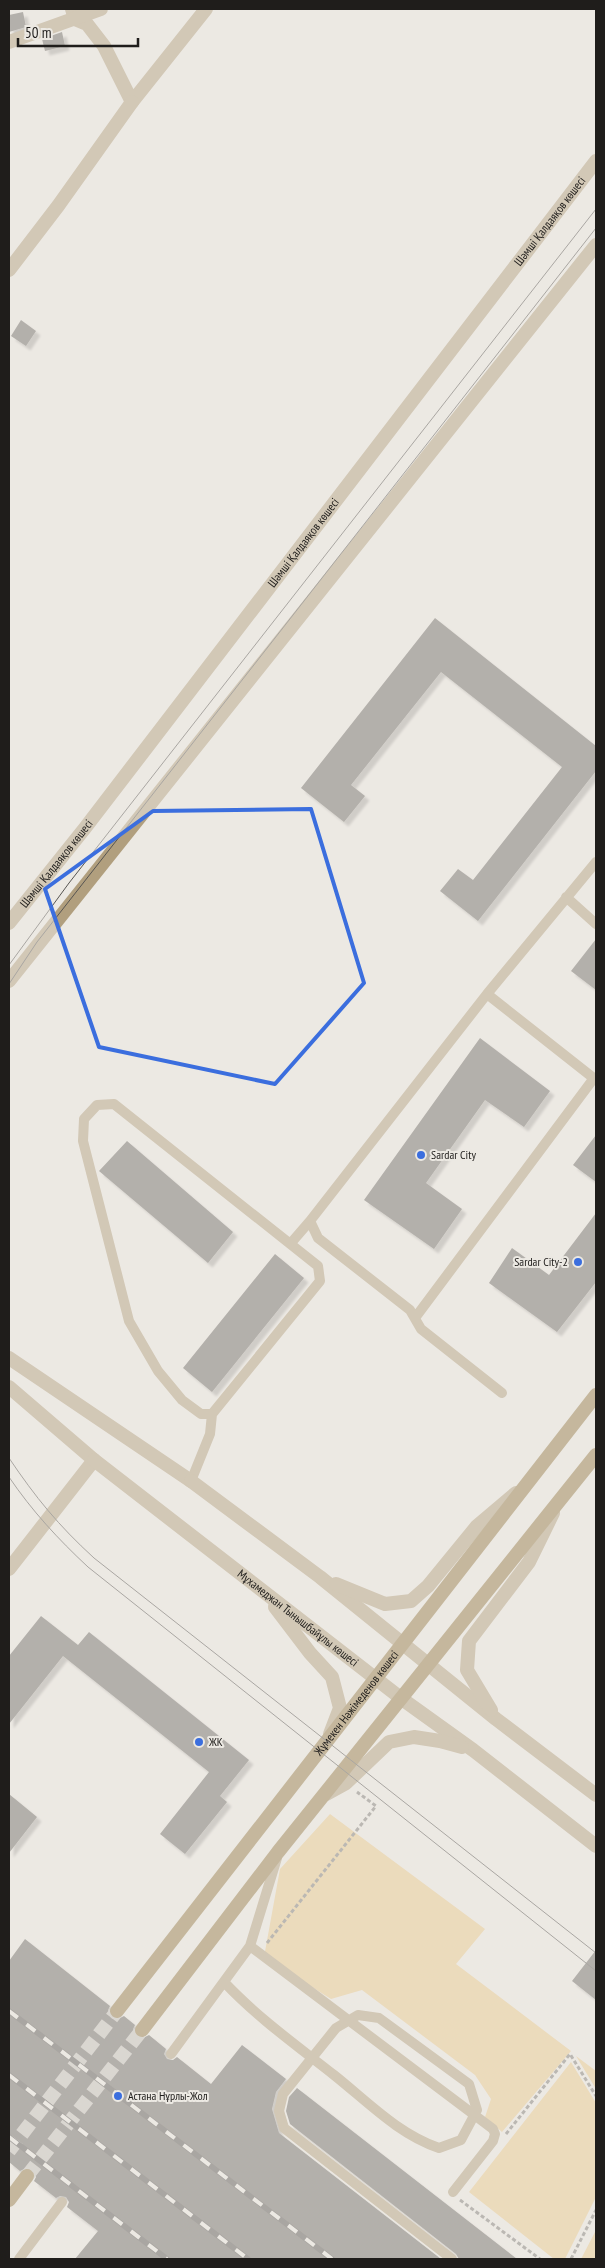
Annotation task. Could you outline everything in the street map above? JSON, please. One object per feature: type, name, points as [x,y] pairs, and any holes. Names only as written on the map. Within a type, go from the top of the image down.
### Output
[{"type":"main road","name":"Жұмекен Нәжімеденов көшесі","points":[[117,2011],[328,1737],[596,1395]]},
{"type":"main road","points":[[142,2030],[278,1852],[595,1460]]},
{"type":"main road","points":[[9,2200],[27,2176]]},
{"type":"street","points":[[9,42],[73,14],[101,9]]},
{"type":"street","points":[[9,270],[58,206],[132,102],[206,9]]},
{"type":"street","points":[[73,14],[87,24],[104,46],[132,102]]},
{"type":"street","name":"Шәмші Қалдаяқов көшесі","points":[[9,923],[85,828],[596,161]]},
{"type":"street","points":[[9,981],[596,245]]},
{"type":"street","points":[[9,1358],[191,1481],[403,1642],[496,1719],[596,1795]]},
{"type":"street","name":"Мұхамеджан Тынышбайұлы көшесі","points":[[9,1387],[94,1460],[402,1699],[473,1750],[596,1846]]},
{"type":"street","points":[[9,1569],[94,1460]]},
{"type":"street","points":[[320,1578],[384,1604],[410,1601],[428,1586],[477,1526],[526,1484]]},
{"type":"street","points":[[496,1719],[467,1670],[469,1641],[529,1562],[557,1506]]},
{"type":"street","points":[[262,1590],[310,1653],[332,1677],[340,1708],[328,1737]]},
{"type":"street","points":[[326,1794],[346,1783],[389,1742],[414,1737],[440,1741],[473,1750]]},
{"type":"lane","points":[[291,1243],[487,994],[595,865]]},
{"type":"lane","points":[[566,898],[596,924]]},
{"type":"lane","points":[[415,1318],[595,1079],[487,994]]},
{"type":"lane","points":[[191,1481],[210,1434],[212,1414],[320,1280],[318,1266],[114,1104],[97,1105],[84,1119],[83,1141],[128,1321],[158,1371],[182,1400],[201,1414],[212,1414]]},
{"type":"lane","points":[[310,1221],[318,1238],[410,1310],[421,1329],[502,1393]]},
{"type":"lane","points":[[171,2054],[250,1946],[278,1852]]},
{"type":"lane","points":[[250,1946],[492,2129],[495,2134],[493,2141],[455,2194]]},
{"type":"lane","points":[[224,1982],[250,2009],[336,2076],[392,2124],[424,2143],[439,2148],[461,2140],[478,2110],[469,2084],[379,2018],[358,2015],[336,2028],[283,2094],[279,2111],[284,2128],[452,2259]]},
{"type":"lane","points":[[20,2259],[62,2202]]},
{"type":"path","points":[[260,1953],[376,1806],[346,1783]]},
{"type":"path","points":[[504,2137],[570,2054],[596,2096]]},
{"type":"path","points":[[455,2194],[540,2259]]},
{"type":"path","points":[[571,2259],[596,2210]]},
{"type":"highlighted area","points":[[311,809],[364,983],[275,1084],[99,1047],[45,889],[153,811]]},
{"type":"shaded area","points":[[330,1814],[485,1929],[456,1964],[571,2051],[502,2132],[485,2117],[491,2099],[475,2075],[362,1990],[331,1999],[264,1957],[280,1869]]},
{"type":"shaded area","points":[[576,2056],[596,2071],[596,2089]]},
{"type":"shaded area","points":[[571,2062],[596,2103],[596,2197],[565,2259],[554,2259],[469,2192]]},
{"type":"shaded area","points":[[596,2230],[596,2259],[581,2259]]},
{"type":"building","points":[[23,12],[26,27],[9,32],[9,15]]},
{"type":"building","points":[[62,32],[65,46],[45,51],[42,39]]},
{"type":"building","points":[[21,320],[36,331],[26,346],[11,336]]},
{"type":"building","points":[[435,618],[596,746],[596,771],[478,921],[440,891],[458,869],[473,880],[562,767],[441,672],[351,785],[365,796],[344,822],[301,788]]},
{"type":"building","points":[[596,939],[596,990],[571,971]]},
{"type":"building","name":"Sardar City","points":[[480,1038],[550,1091],[524,1127],[485,1100],[426,1183],[462,1209],[434,1249],[364,1200]]},
{"type":"building","points":[[596,1135],[596,1182],[573,1165]]},
{"type":"building","points":[[127,1141],[233,1232],[208,1263],[99,1171]]},
{"type":"building","name":"Sardar City-2","points":[[596,1213],[596,1282],[557,1332],[489,1283],[512,1248],[549,1275]]},
{"type":"building","points":[[275,1254],[304,1278],[212,1392],[183,1368]]},
{"type":"building","name":"ЖК","points":[[41,1616],[78,1645],[89,1632],[249,1760],[220,1796],[227,1802],[185,1854],[160,1834],[209,1772],[63,1656],[9,1724],[9,1656]]},
{"type":"building","points":[[9,1794],[37,1817],[9,1853]]},
{"type":"building","name":"Астана Нұрлы-Жол","points":[[25,1939],[110,2006],[108,2010],[111,2018],[116,2020],[124,2016],[135,2025],[133,2029],[136,2037],[141,2039],[149,2035],[166,2049],[164,2054],[167,2059],[173,2060],[177,2057],[211,2084],[242,2045],[286,2079],[276,2092],[272,2109],[279,2133],[441,2259],[75,2259],[98,2231],[67,2207],[69,2202],[66,2197],[60,2196],[56,2198],[34,2181],[36,2177],[33,2169],[28,2167],[20,2171],[9,2162],[9,1961]]},
{"type":"building","points":[[596,1950],[596,2000],[572,1981]]},
{"type":"building","points":[[297,2088],[517,2259],[459,2259],[456,2254],[290,2124],[286,2111],[289,2097]]},
{"type":"tunnel","points":[[9,2151],[117,2011]]},
{"type":"tunnel","points":[[27,2176],[142,2030]]},
{"type":"tram line","points":[[9,965],[69,883],[596,209]]},
{"type":"tram line","points":[[9,984],[37,942],[596,228]]},
{"type":"tram line","points":[[9,1458],[48,1511],[94,1558],[596,1953]]},
{"type":"tram line","points":[[9,1477],[46,1524],[88,1567],[596,1971]]},
{"type":"railway","points":[[9,2011],[332,2259]]},
{"type":"railway","points":[[9,2075],[248,2259]]},
{"type":"railway","points":[[9,2137],[167,2259]]},
{"type":"place","name":"Sardar City","points":[[421,1155]]},
{"type":"place","name":"Sardar City-2","points":[[578,1262]]},
{"type":"place","name":"ЖК","points":[[199,1742]]},
{"type":"place","name":"Астана Нұрлы-Жол","points":[[118,2096]]}]
